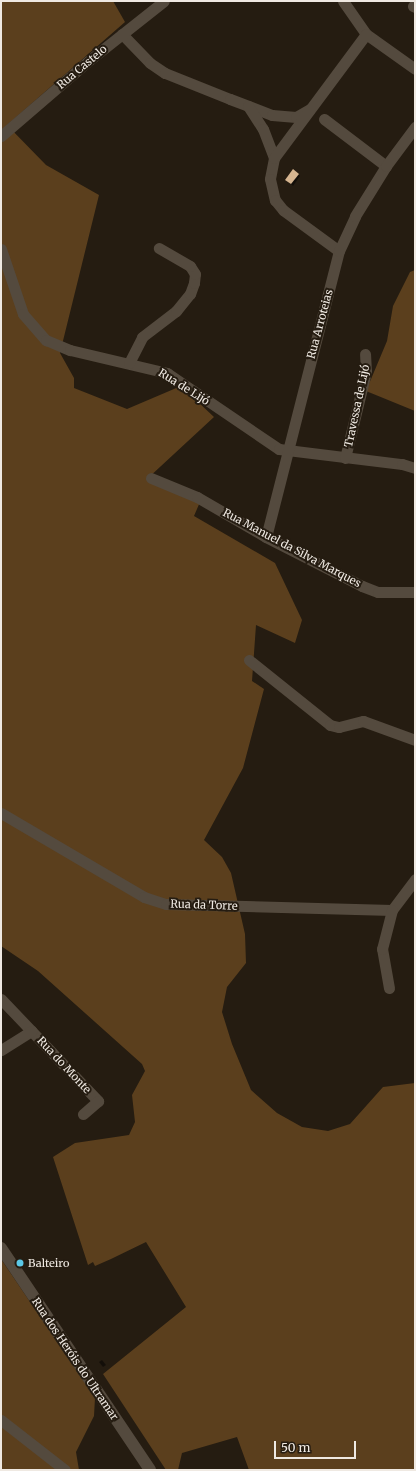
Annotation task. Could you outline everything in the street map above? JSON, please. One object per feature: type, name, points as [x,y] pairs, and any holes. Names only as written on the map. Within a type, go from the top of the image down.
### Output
[{"type":"street","name":"Rua Castelo","points":[[1,136],[122,34],[164,1]]},
{"type":"street","points":[[343,1],[366,34],[415,69]]},
{"type":"street","points":[[122,34],[150,63],[165,73],[272,115],[296,117],[310,109]]},
{"type":"street","points":[[339,251],[283,210],[275,200],[270,179],[274,158],[366,34]]},
{"type":"street","points":[[248,106],[263,129],[274,158]]},
{"type":"street","points":[[324,119],[386,166]]},
{"type":"street","name":"Rua Arroteias","points":[[266,537],[290,451],[314,346],[339,251],[355,216],[386,166],[415,127]]},
{"type":"street","points":[[129,362],[142,337],[176,311],[190,294],[194,283],[194,274],[190,266],[159,248]]},
{"type":"street","name":"Rua de Lijó","points":[[1,249],[23,314],[46,340],[70,350],[129,362],[167,373],[270,444],[290,451],[415,468]]},
{"type":"street","name":"Travessa de Lijó","points":[[345,458],[366,372],[365,354]]},
{"type":"street","name":"Rua Manuel da Silva Marques","points":[[151,478],[196,497],[266,537],[367,588],[397,594],[415,592]]},
{"type":"street","points":[[249,660],[330,725],[339,727],[363,721],[415,740]]},
{"type":"street","name":"Rua da Torre","points":[[1,813],[144,897],[166,904],[392,910]]},
{"type":"street","points":[[389,988],[382,949],[392,910],[415,879]]},
{"type":"street","points":[[1,999],[32,1031],[1,1050]]},
{"type":"street","name":"Rua do Monte","points":[[32,1031],[98,1101],[83,1114]]},
{"type":"street","name":"Rua dos Heróis do Ultramar","points":[[1,1248],[150,1470]]},
{"type":"street","points":[[1,1420],[65,1470]]},
{"type":"shaded area","points":[[1,1],[113,1],[125,22],[7,125],[46,165],[99,195],[60,353],[74,378],[74,388],[127,409],[181,386],[214,417],[147,479],[200,502],[194,516],[275,563],[302,620],[295,643],[256,625],[252,681],[264,689],[243,768],[204,840],[222,857],[231,873],[245,934],[246,963],[227,987],[222,1012],[232,1044],[251,1090],[277,1113],[302,1127],[328,1131],[350,1124],[383,1087],[415,1083],[415,1470],[249,1470],[237,1437],[182,1453],[178,1470],[166,1470],[103,1374],[186,1307],[146,1242],[95,1266],[93,1262],[88,1265],[53,1157],[75,1143],[129,1135],[135,1122],[132,1095],[145,1071],[142,1064],[38,971],[1,946]]},
{"type":"shaded area","points":[[415,270],[415,411],[366,391],[387,341],[393,306],[410,272]]},
{"type":"shaded area","points":[[1,1259],[95,1398],[94,1416],[76,1452],[79,1470],[1,1470]]},
{"type":"building","points":[[293,169],[299,174],[291,184],[285,180]]},
{"type":"place","name":"Balteiro","points":[[20,1263]]}]
